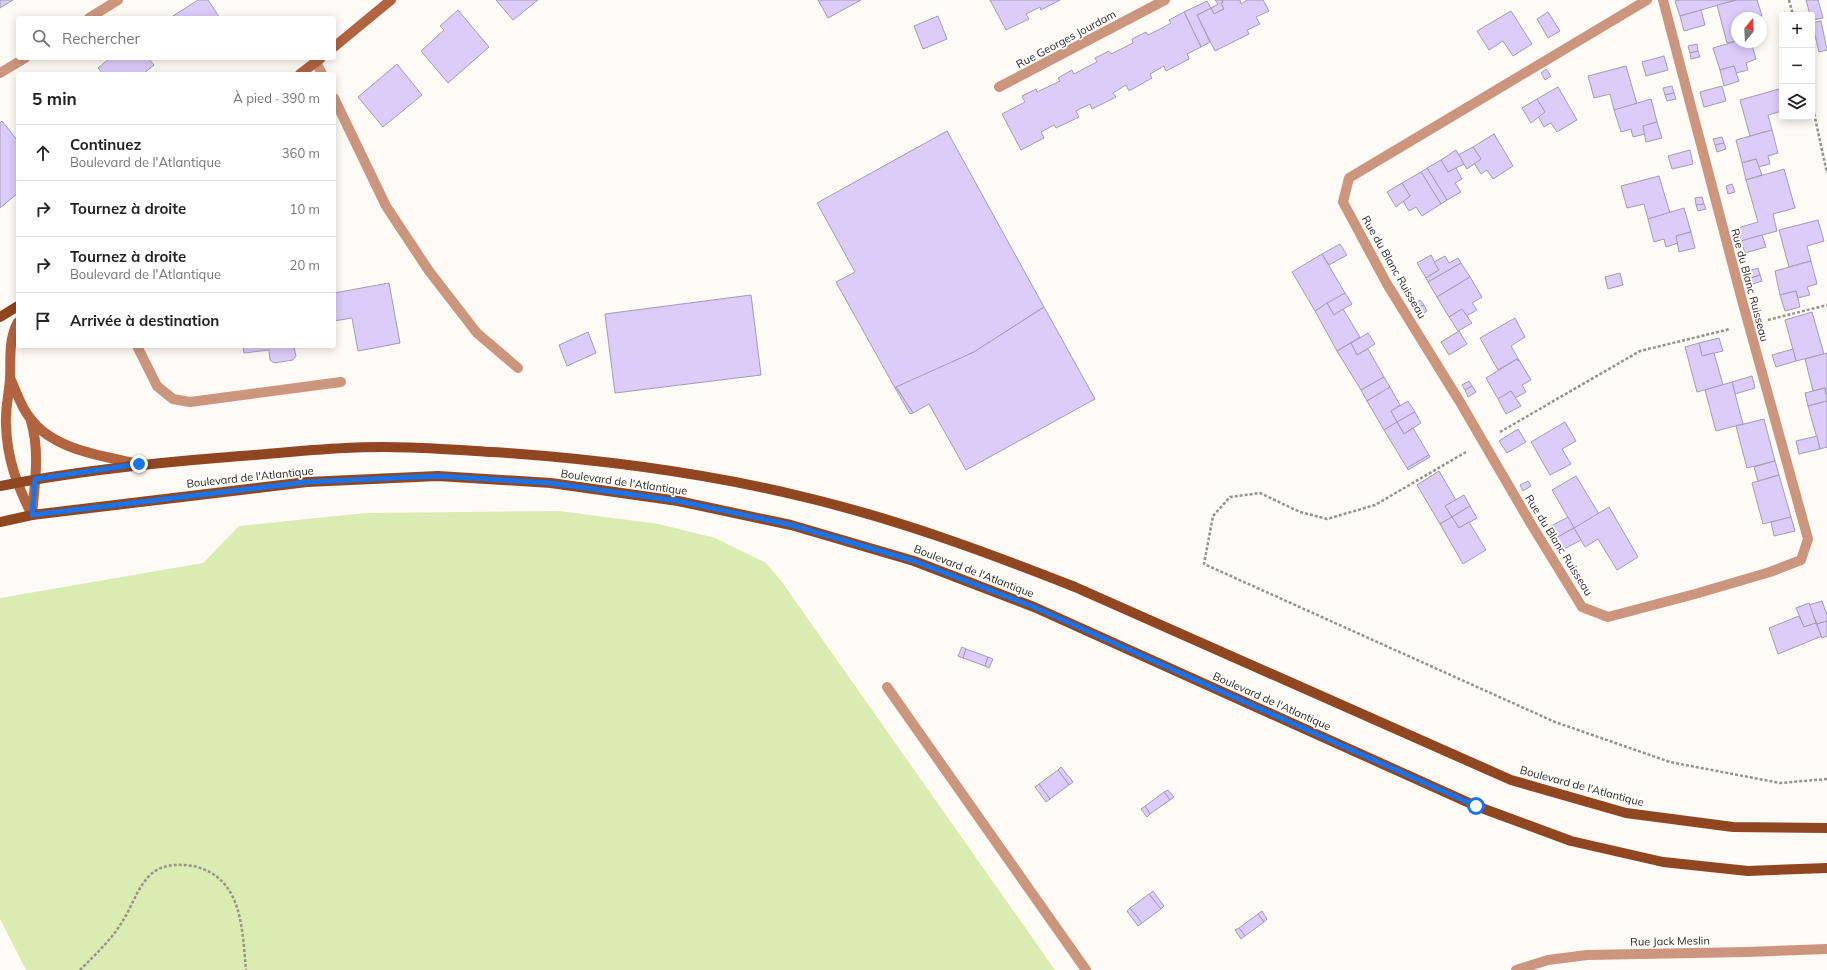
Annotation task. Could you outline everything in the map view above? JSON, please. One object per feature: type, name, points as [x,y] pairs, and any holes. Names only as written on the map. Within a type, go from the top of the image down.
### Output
[{"type":"main road","points":[[336,46],[391,0]]},
{"type":"main road","points":[[303,72],[319,60]]},
{"type":"main road","points":[[0,318],[16,307]]},
{"type":"main road","points":[[16,327],[11,340],[10,378],[6,424],[9,455],[17,483],[32,515]]},
{"type":"main road","points":[[10,378],[30,419],[36,438],[37,457],[32,515]]},
{"type":"main road","points":[[30,419],[55,440],[83,452],[139,464]]},
{"type":"main road","name":"Boulevard de l'Atlantique","points":[[0,486],[35,479],[139,464],[346,448],[421,447],[546,455],[692,473],[804,497],[911,526],[1013,563],[1075,587],[1511,780],[1626,813],[1733,828],[1827,828]]},
{"type":"main road","name":"Boulevard de l'Atlantique","points":[[0,522],[32,515],[307,482],[438,476],[550,483],[678,501],[791,525],[921,563],[1034,607],[1476,806],[1571,841],[1663,862],[1748,870],[1827,868]]},
{"type":"street","points":[[92,16],[118,0]]},
{"type":"street","name":"Rue Georges Jourdam","points":[[999,87],[1165,0]]},
{"type":"street","name":"Rue du Blanc Ruisseau","points":[[1648,0],[1349,178],[1343,202],[1387,284],[1483,442],[1530,524],[1582,607],[1608,617],[1770,572],[1801,560],[1808,539],[1749,325],[1663,0]]},
{"type":"street","points":[[0,73],[22,60]]},
{"type":"street","points":[[319,60],[322,72]]},
{"type":"street","points":[[336,102],[386,206],[429,271],[477,332],[518,368]]},
{"type":"street","points":[[138,348],[157,386],[173,399],[190,402],[341,382]]},
{"type":"street","points":[[887,687],[1086,970]]},
{"type":"street","name":"Rue Jack Meslin","points":[[1516,970],[1548,960],[1587,955],[1827,949]]},
{"type":"path","points":[[1789,0],[1792,12]]},
{"type":"path","points":[[1815,118],[1827,173]]},
{"type":"path","points":[[1827,306],[1640,351],[1376,504],[1328,519],[1300,512],[1260,493],[1230,497],[1213,516],[1204,564],[1555,722],[1663,759],[1780,782],[1827,779]]},
{"type":"path","points":[[80,970],[101,949],[122,923],[145,881],[155,871],[168,865],[185,865],[211,873],[227,887],[239,908],[246,970]]},
{"type":"green space","points":[[559,511],[659,524],[715,538],[766,563],[782,582],[1055,970],[26,970],[0,919],[0,598],[203,563],[239,526],[365,513]]},
{"type":"building","points":[[0,0],[13,0],[0,8]]},
{"type":"building","points":[[198,0],[208,0],[219,16],[173,16]]},
{"type":"building","points":[[496,0],[538,0],[513,20]]},
{"type":"building","points":[[818,0],[861,0],[828,18]]},
{"type":"building","points":[[990,0],[1060,0],[1041,10],[1040,7],[1026,14],[1029,19],[1006,30]]},
{"type":"building","points":[[1215,0],[1222,0],[1223,2],[1221,3],[1224,9],[1214,14],[1211,8],[1218,4]]},
{"type":"building","points":[[1222,0],[1240,0],[1241,4],[1247,0],[1263,0],[1269,11],[1256,17],[1260,24],[1247,30],[1249,34],[1215,51],[1197,15],[1211,8],[1214,14],[1224,9],[1221,3],[1223,2]]},
{"type":"building","points":[[1736,0],[1680,16],[1675,1]]},
{"type":"building","points":[[1737,0],[1757,0],[1761,12],[1731,12],[1731,42],[1727,43],[1717,5]]},
{"type":"building","points":[[1806,0],[1818,0],[1823,18],[1815,19],[1815,12],[1809,12]]},
{"type":"building","points":[[1207,1],[1211,8],[1197,15],[1210,42],[1201,47],[1184,12]]},
{"type":"building","points":[[458,10],[489,47],[448,83],[421,51],[444,30],[440,26]]},
{"type":"building","points":[[1701,10],[1705,25],[1684,31],[1680,16]]},
{"type":"building","points":[[1511,11],[1532,44],[1513,56],[1503,41],[1489,50],[1477,31]]},
{"type":"building","points":[[1184,12],[1201,47],[1187,54],[1189,59],[1166,71],[1164,66],[1150,74],[1152,78],[1129,91],[1126,85],[1113,93],[1116,97],[1092,109],[1090,104],[1076,111],[1079,117],[1056,128],[1054,125],[1041,132],[1044,138],[1021,150],[1002,114],[1025,102],[1022,96],[1036,89],[1037,92],[1060,81],[1058,78],[1072,70],[1074,74],[1097,62],[1095,58],[1109,51],[1111,54],[1133,43],[1132,39],[1146,32],[1148,35],[1162,28],[1171,23],[1169,20]]},
{"type":"building","points":[[1548,12],[1560,31],[1548,38],[1537,19]]},
{"type":"building","points":[[938,16],[947,39],[923,49],[914,26]]},
{"type":"building","points":[[1821,21],[1827,50],[1819,52],[1815,35],[1815,22]]},
{"type":"building","points":[[1731,43],[1731,48],[1753,48],[1756,59],[1746,63],[1748,70],[1736,73],[1734,66],[1720,70],[1713,48]]},
{"type":"building","points":[[1697,44],[1698,51],[1690,53],[1688,46]]},
{"type":"building","points":[[1698,51],[1700,57],[1691,59],[1690,53]]},
{"type":"building","points":[[1664,56],[1668,70],[1646,76],[1642,62]]},
{"type":"building","points":[[108,60],[150,60],[154,65],[145,72],[101,72],[98,68]]},
{"type":"building","points":[[397,64],[422,95],[383,127],[358,97]]},
{"type":"building","points":[[1626,66],[1637,104],[1614,110],[1610,94],[1594,98],[1588,76]]},
{"type":"building","points":[[1734,66],[1739,81],[1724,86],[1720,70]]},
{"type":"building","points":[[1546,69],[1551,76],[1545,80],[1541,73]]},
{"type":"building","points":[[1672,86],[1674,93],[1665,95],[1663,88]]},
{"type":"building","points":[[1722,86],[1726,101],[1704,107],[1700,92]]},
{"type":"building","points":[[1558,87],[1577,120],[1557,132],[1551,123],[1544,127],[1538,116],[1545,112],[1537,99]]},
{"type":"building","points":[[1779,89],[1779,112],[1768,115],[1772,130],[1750,136],[1740,100]]},
{"type":"building","points":[[1674,93],[1676,99],[1667,101],[1665,95]]},
{"type":"building","points":[[1537,99],[1545,112],[1531,123],[1522,108]]},
{"type":"building","points":[[1651,99],[1657,122],[1643,126],[1645,134],[1633,137],[1631,129],[1621,132],[1614,110]]},
{"type":"building","points":[[2,121],[16,138],[16,195],[0,208],[0,123]]},
{"type":"building","points":[[1657,122],[1662,138],[1646,142],[1643,126]]},
{"type":"building","points":[[1772,130],[1778,153],[1768,156],[1770,164],[1758,167],[1756,159],[1742,163],[1736,140]]},
{"type":"building","points":[[947,131],[1044,307],[974,352],[909,383],[895,388],[836,282],[855,272],[817,203]]},
{"type":"building","points":[[1494,134],[1513,166],[1493,179],[1487,170],[1481,174],[1474,163],[1481,159],[1473,147]]},
{"type":"building","points":[[1722,137],[1724,143],[1715,145],[1713,139]]},
{"type":"building","points":[[1724,143],[1726,149],[1717,152],[1715,145]]},
{"type":"building","points":[[1473,147],[1481,159],[1467,169],[1458,155]]},
{"type":"building","points":[[1456,150],[1464,164],[1448,172],[1441,160]]},
{"type":"building","points":[[1690,150],[1693,164],[1672,169],[1668,156]]},
{"type":"building","points":[[1756,159],[1762,175],[1746,180],[1742,163]]},
{"type":"building","points":[[1441,160],[1448,172],[1456,168],[1462,179],[1455,183],[1461,192],[1447,200],[1427,168]]},
{"type":"building","points":[[1427,168],[1447,200],[1441,204],[1421,172]]},
{"type":"building","points":[[1784,169],[1795,208],[1773,214],[1777,231],[1741,241],[1738,228],[1758,222],[1746,180]]},
{"type":"building","points":[[1421,172],[1441,204],[1422,216],[1416,207],[1409,211],[1403,201],[1410,196],[1402,183]]},
{"type":"building","points":[[1659,176],[1670,213],[1648,219],[1644,204],[1627,208],[1621,186]]},
{"type":"building","points":[[1402,183],[1410,196],[1396,207],[1387,192]]},
{"type":"building","points":[[1732,184],[1735,192],[1728,194],[1726,186]]},
{"type":"building","points":[[1702,197],[1704,204],[1696,205],[1695,198]]},
{"type":"building","points":[[1704,204],[1706,209],[1698,211],[1696,205]]},
{"type":"building","points":[[1684,208],[1691,232],[1676,236],[1678,243],[1666,247],[1664,239],[1654,242],[1648,219]]},
{"type":"building","points":[[1818,220],[1824,241],[1807,246],[1811,261],[1789,267],[1779,230]]},
{"type":"building","points":[[1691,232],[1695,248],[1679,252],[1676,236]]},
{"type":"building","points":[[1762,235],[1766,247],[1745,253],[1741,241]]},
{"type":"building","points":[[1340,244],[1347,255],[1329,265],[1322,254]]},
{"type":"building","points":[[1322,254],[1345,293],[1315,311],[1292,272]]},
{"type":"building","points":[[1431,255],[1439,270],[1426,278],[1417,263]]},
{"type":"building","points":[[1445,256],[1449,263],[1458,258],[1461,263],[1428,282],[1426,278],[1439,270],[1434,262]]},
{"type":"building","points":[[1811,261],[1817,284],[1807,287],[1810,295],[1798,298],[1796,291],[1780,295],[1775,271]]},
{"type":"building","points":[[1461,263],[1470,277],[1437,297],[1428,282]]},
{"type":"building","points":[[1758,268],[1760,275],[1751,278],[1749,271]]},
{"type":"building","points":[[1620,273],[1623,285],[1608,289],[1605,277]]},
{"type":"building","points":[[1760,275],[1762,281],[1753,284],[1751,278]]},
{"type":"building","points":[[1470,277],[1482,297],[1472,303],[1477,310],[1466,316],[1462,309],[1449,317],[1437,297]]},
{"type":"building","points":[[389,283],[400,343],[358,351],[352,318],[336,321],[336,293]]},
{"type":"building","points":[[1796,291],[1800,307],[1785,311],[1780,295]]},
{"type":"building","points":[[1345,293],[1352,304],[1334,315],[1327,303]]},
{"type":"building","points":[[751,295],[761,375],[615,393],[605,314]]},
{"type":"building","points":[[1420,300],[1424,305],[1416,309],[1413,304]]},
{"type":"building","points":[[1327,303],[1334,315],[1343,309],[1360,337],[1337,351],[1315,311]]},
{"type":"building","points":[[1424,305],[1427,311],[1420,315],[1416,309]]},
{"type":"building","points":[[1044,307],[1095,399],[966,470],[929,404],[913,413],[896,387],[974,352]]},
{"type":"building","points":[[1462,309],[1472,323],[1458,331],[1449,317]]},
{"type":"building","points":[[1812,312],[1824,354],[1796,361],[1785,320]]},
{"type":"building","points":[[1515,318],[1525,337],[1511,346],[1519,360],[1518,361],[1517,359],[1498,370],[1480,338]]},
{"type":"building","points":[[1459,331],[1467,344],[1449,355],[1441,342]]},
{"type":"building","points":[[588,332],[596,353],[567,366],[559,345]]},
{"type":"building","points":[[1368,333],[1375,344],[1357,355],[1351,343]]},
{"type":"building","points":[[1719,338],[1723,351],[1702,356],[1699,343]]},
{"type":"building","points":[[1351,343],[1357,355],[1368,349],[1384,377],[1361,390],[1337,351]]},
{"type":"building","points":[[1699,343],[1702,356],[1714,353],[1723,385],[1697,392],[1685,347]]},
{"type":"building","points":[[243,348],[294,348],[296,356],[293,360],[274,363],[270,360],[269,350],[244,353]]},
{"type":"building","points":[[1793,349],[1796,361],[1776,367],[1772,355]]},
{"type":"building","points":[[1827,353],[1827,395],[1825,388],[1813,391],[1805,359]]},
{"type":"building","points":[[1517,359],[1531,380],[1522,385],[1526,392],[1515,398],[1511,391],[1498,399],[1486,378]]},
{"type":"building","points":[[1752,376],[1755,388],[1735,394],[1732,382]]},
{"type":"building","points":[[1384,377],[1390,387],[1367,401],[1361,390]]},
{"type":"building","points":[[1469,381],[1472,386],[1465,390],[1462,385]]},
{"type":"building","points":[[1732,382],[1743,424],[1716,431],[1705,390]]},
{"type":"building","points":[[1472,386],[1476,392],[1468,397],[1465,390]]},
{"type":"building","points":[[896,387],[913,413],[910,414],[895,388]]},
{"type":"building","points":[[1390,387],[1400,405],[1391,411],[1397,422],[1384,430],[1367,401]]},
{"type":"building","points":[[1825,388],[1827,401],[1808,406],[1805,393]]},
{"type":"building","points":[[1511,391],[1521,406],[1506,414],[1498,399]]},
{"type":"building","points":[[1408,401],[1415,412],[1397,422],[1391,411]]},
{"type":"building","points":[[1827,401],[1827,447],[1820,449],[1808,406]]},
{"type":"building","points":[[1415,412],[1421,423],[1404,434],[1397,422]]},
{"type":"building","points":[[1764,419],[1775,461],[1747,468],[1736,426]]},
{"type":"building","points":[[1397,422],[1404,434],[1413,428],[1429,455],[1407,468],[1384,430]]},
{"type":"building","points":[[1565,422],[1576,441],[1562,449],[1571,464],[1550,475],[1531,442]]},
{"type":"building","points":[[1518,429],[1526,442],[1507,453],[1499,441]]},
{"type":"building","points":[[1817,436],[1820,449],[1799,454],[1796,441]]},
{"type":"building","points":[[1429,455],[1430,457],[1408,470],[1407,468]]},
{"type":"building","points":[[1775,461],[1779,475],[1758,481],[1754,467]]},
{"type":"building","points":[[1439,471],[1456,500],[1445,506],[1452,517],[1440,524],[1417,485]]},
{"type":"building","points":[[1779,475],[1791,517],[1763,524],[1752,483]]},
{"type":"building","points":[[1576,476],[1599,514],[1574,528],[1552,490]]},
{"type":"building","points":[[1528,481],[1531,486],[1523,491],[1520,485]]},
{"type":"building","points":[[1464,495],[1470,506],[1452,517],[1445,506]]},
{"type":"building","points":[[1470,506],[1477,518],[1459,528],[1452,517]]},
{"type":"building","points":[[1609,507],[1638,557],[1617,570],[1598,539],[1585,547],[1574,528]]},
{"type":"building","points":[[1452,517],[1459,528],[1469,522],[1486,550],[1463,564],[1440,524]]},
{"type":"building","points":[[1568,517],[1574,528],[1556,538],[1549,527]]},
{"type":"building","points":[[1791,517],[1795,531],[1774,536],[1771,522]]},
{"type":"building","points":[[1574,528],[1581,540],[1562,550],[1556,538]]},
{"type":"building","points":[[1822,601],[1827,615],[1827,621],[1817,624],[1809,605]]},
{"type":"building","points":[[1809,603],[1816,623],[1804,627],[1796,608]]},
{"type":"building","points":[[1799,616],[1804,627],[1816,623],[1822,636],[1778,654],[1769,628]]},
{"type":"building","points":[[1827,621],[1827,636],[1822,638],[1817,624]]},
{"type":"building","points":[[962,647],[966,649],[963,658],[958,656]]},
{"type":"building","points":[[966,649],[988,657],[985,666],[963,658]]},
{"type":"building","points":[[988,657],[993,659],[989,668],[985,666]]},
{"type":"building","points":[[1061,767],[1073,782],[1069,785],[1058,770]]},
{"type":"building","points":[[1058,770],[1069,785],[1050,799],[1039,784]]},
{"type":"building","points":[[1039,784],[1050,799],[1046,802],[1035,787]]},
{"type":"building","points":[[1168,790],[1174,797],[1170,800],[1164,792]]},
{"type":"building","points":[[1164,792],[1170,800],[1150,814],[1145,806]]},
{"type":"building","points":[[1145,806],[1150,814],[1147,817],[1141,809]]},
{"type":"building","points":[[1153,891],[1164,906],[1161,909],[1149,894]]},
{"type":"building","points":[[1149,894],[1161,909],[1142,923],[1130,908]]},
{"type":"building","points":[[1130,908],[1142,923],[1138,926],[1127,911]]},
{"type":"building","points":[[1262,911],[1267,919],[1264,922],[1258,914]]},
{"type":"building","points":[[1258,914],[1264,922],[1245,936],[1239,928]]},
{"type":"building","points":[[1239,928],[1245,936],[1241,939],[1235,930]]},
{"type":"route","points":[[139,464],[35,479],[32,515],[307,482],[438,476],[550,483],[678,501],[791,525],[914,561],[1034,607],[1476,806]]}]
